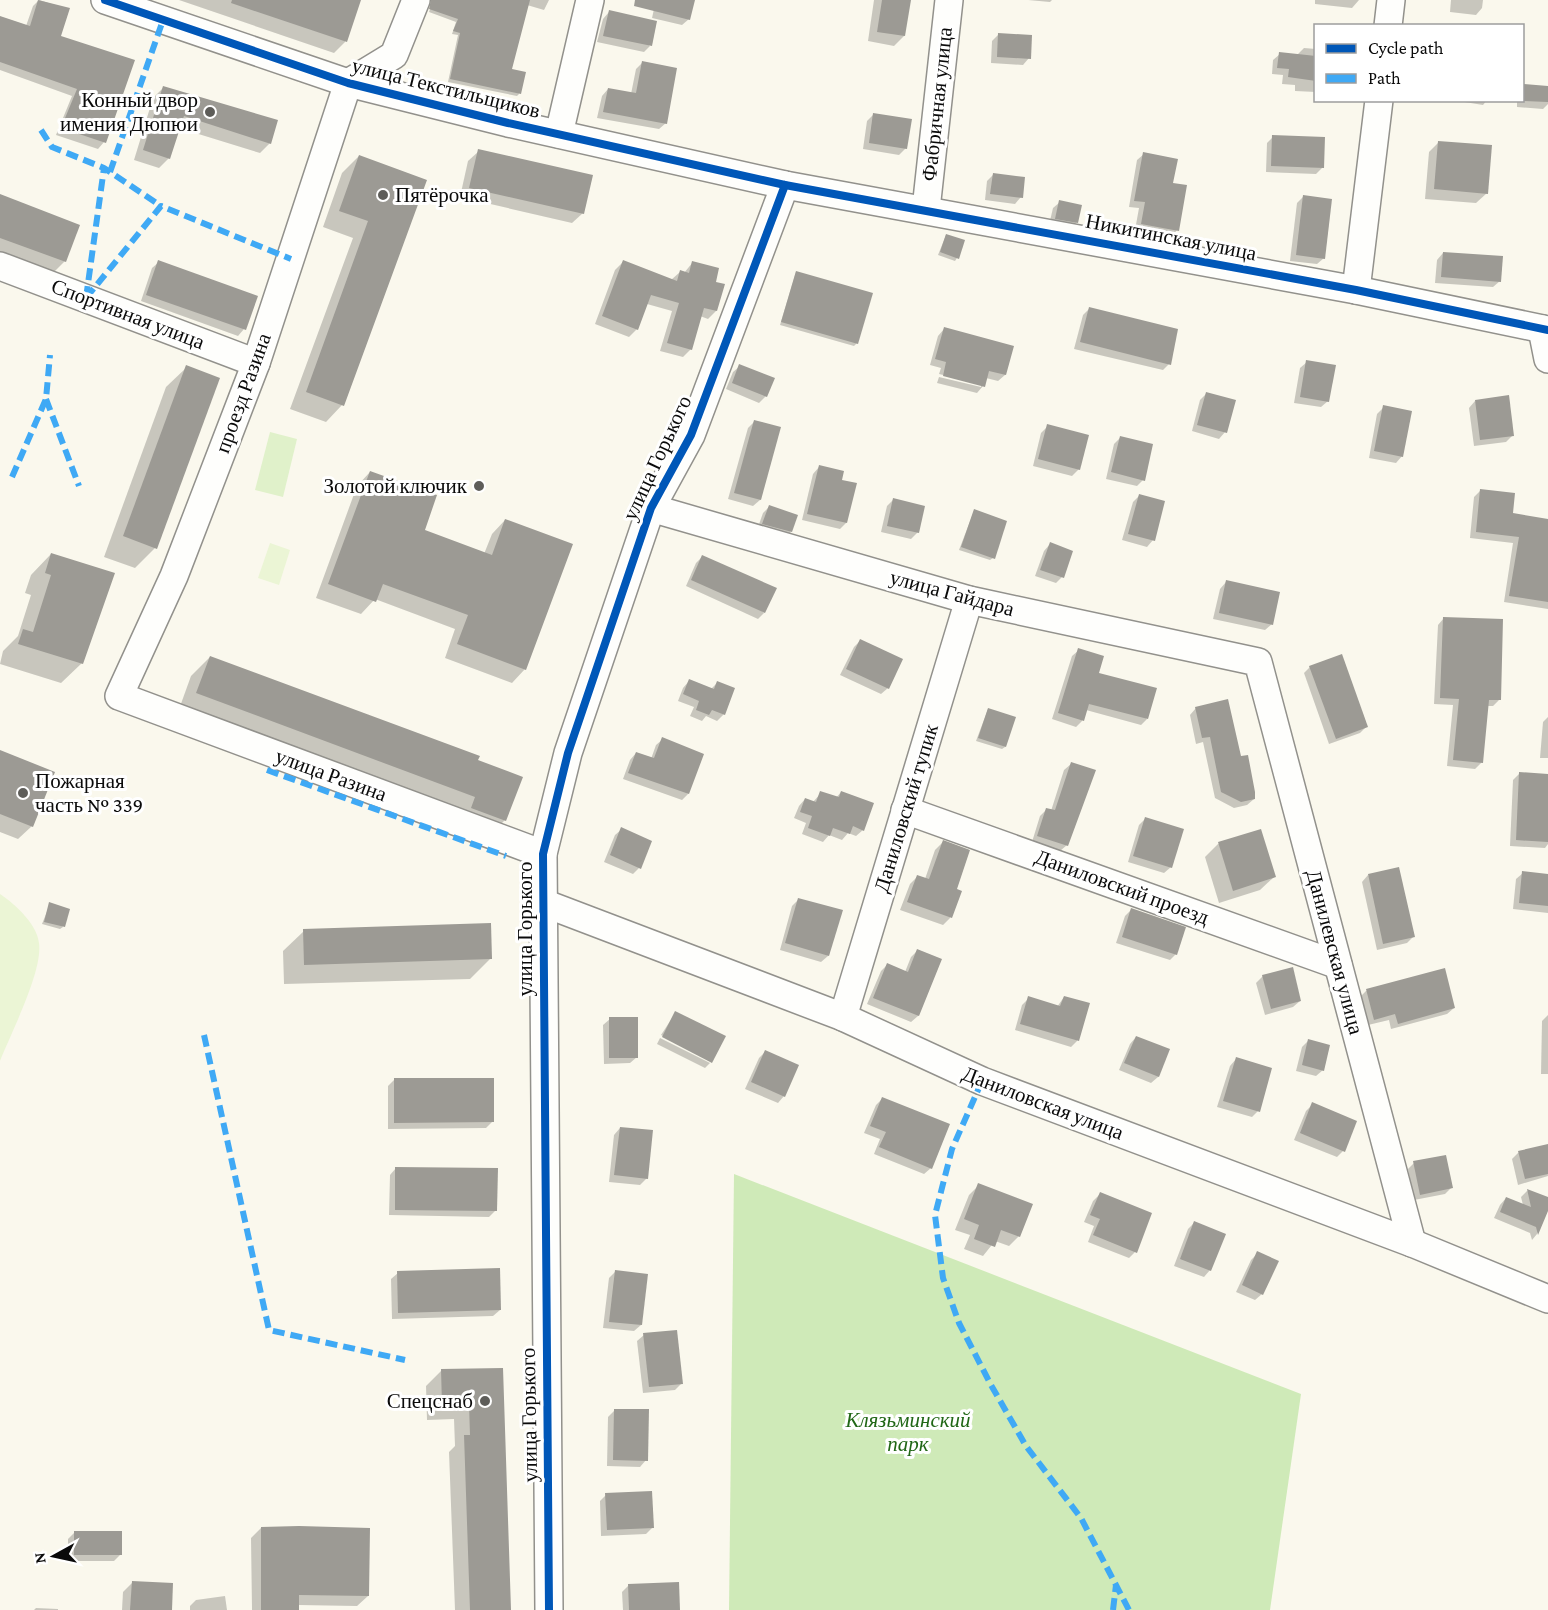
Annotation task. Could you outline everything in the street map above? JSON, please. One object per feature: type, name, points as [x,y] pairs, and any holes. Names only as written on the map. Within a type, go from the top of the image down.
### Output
[{"type":"street","name":"улица Текстильщиков","points":[[105,0],[348,83],[559,134],[785,184]]},
{"type":"street","points":[[348,83],[394,55],[416,0]]},
{"type":"street","points":[[559,134],[590,0]]},
{"type":"street","name":"Фабричная улица","points":[[926,209],[949,0]]},
{"type":"street","points":[[1388,24],[1391,0]]},
{"type":"street","name":"проезд Разина","points":[[119,696],[174,576],[256,363],[348,83]]},
{"type":"street","points":[[1356,290],[1379,102]]},
{"type":"street","name":"Никитинская улица","points":[[785,184],[1356,290],[1545,329]]},
{"type":"street","name":"улица Горького","points":[[549,1610],[541,902],[543,854],[568,753],[651,508],[691,435],[785,184]]},
{"type":"street","name":"Спортивная улица","points":[[0,266],[256,363]]},
{"type":"street","points":[[1545,329],[1548,359]]},
{"type":"street","name":"улица Гайдара","points":[[651,508],[969,600],[1258,662]]},
{"type":"street","name":"Даниловский тупик","points":[[843,1017],[969,600]]},
{"type":"street","name":"Данилевская улица","points":[[1258,662],[1412,1243]]},
{"type":"street","name":"улица Разина","points":[[119,696],[543,854]]},
{"type":"street","name":"Даниловский проезд","points":[[905,810],[1338,965]]},
{"type":"street","name":"Даниловская улица","points":[[541,902],[843,1017],[982,1081],[1412,1243],[1548,1299]]},
{"type":"green space","points":[[270,432],[297,439],[283,497],[255,490]]},
{"type":"green space","points":[[270,543],[290,550],[279,585],[258,578]]},
{"type":"green space","points":[[0,894],[30,922],[39,943],[39,955],[31,985],[0,1061]]},
{"type":"green space","name":"Клязьминский парк","points":[[734,1174],[1301,1394],[1270,1610],[729,1610]]},
{"type":"building","points":[[38,0],[70,8],[61,36],[135,60],[106,143],[61,128],[77,89],[0,62],[0,16],[30,26]]},
{"type":"building","points":[[232,0],[361,0],[347,42],[231,3]]},
{"type":"building","points":[[431,0],[530,0],[512,69],[526,72],[521,94],[450,79],[460,33],[453,31],[458,19],[429,9]]},
{"type":"building","points":[[635,0],[695,0],[690,20],[634,6]]},
{"type":"building","points":[[882,0],[911,0],[905,36],[877,32]]},
{"type":"building","points":[[609,10],[657,21],[652,46],[603,36]]},
{"type":"building","points":[[998,33],[1032,35],[1031,59],[997,57]]},
{"type":"building","points":[[1279,52],[1314,56],[1314,81],[1288,77],[1289,69],[1277,68]]},
{"type":"building","points":[[642,61],[677,68],[667,124],[603,112],[608,88],[636,93]]},
{"type":"building","points":[[1524,84],[1548,86],[1548,102],[1524,101]]},
{"type":"building","points":[[163,86],[278,120],[271,144],[184,116],[170,159],[143,150]]},
{"type":"building","points":[[873,113],[912,119],[907,149],[869,143]]},
{"type":"building","points":[[1272,135],[1325,137],[1324,168],[1271,166]]},
{"type":"building","points":[[1438,141],[1492,145],[1488,194],[1434,189]]},
{"type":"building","points":[[478,149],[593,175],[584,214],[469,188]]},
{"type":"building","points":[[1143,152],[1178,159],[1173,183],[1187,185],[1179,231],[1141,224],[1145,202],[1134,201]]},
{"type":"building","points":[[359,155],[427,180],[344,406],[306,392],[368,221],[339,211]]},
{"type":"building","points":[[993,173],[1025,177],[1023,198],[990,194]]},
{"type":"building","points":[[0,194],[80,225],[66,262],[0,238]]},
{"type":"building","points":[[1303,195],[1332,199],[1325,259],[1296,255]]},
{"type":"building","points":[[1059,200],[1082,205],[1078,223],[1055,219]]},
{"type":"building","points":[[946,234],[965,240],[959,259],[940,252]]},
{"type":"building","points":[[1443,252],[1503,256],[1501,282],[1441,277]]},
{"type":"building","points":[[158,260],[258,296],[246,330],[146,295]]},
{"type":"building","points":[[623,260],[677,281],[680,270],[689,273],[692,261],[719,268],[716,282],[725,284],[717,311],[704,308],[692,350],[667,343],[679,303],[651,295],[638,330],[602,316]]},
{"type":"building","points":[[796,271],[873,293],[858,344],[781,322]]},
{"type":"building","points":[[1089,307],[1178,329],[1171,365],[1080,342]]},
{"type":"building","points":[[944,327],[1014,346],[1006,375],[989,371],[985,387],[943,376],[946,362],[935,359]]},
{"type":"building","points":[[1306,360],[1336,365],[1329,402],[1300,397]]},
{"type":"building","points":[[739,364],[775,378],[767,397],[732,383]]},
{"type":"building","points":[[186,365],[220,378],[157,549],[123,536]]},
{"type":"building","points":[[1206,392],[1236,400],[1227,433],[1197,425]]},
{"type":"building","points":[[1509,395],[1514,436],[1480,440],[1475,400]]},
{"type":"building","points":[[1383,405],[1412,411],[1403,457],[1374,451]]},
{"type":"building","points":[[754,420],[781,427],[761,500],[734,493]]},
{"type":"building","points":[[1047,424],[1089,435],[1080,470],[1038,459]]},
{"type":"building","points":[[1120,436],[1153,444],[1145,481],[1111,472]]},
{"type":"building","points":[[819,465],[844,471],[842,480],[857,483],[847,523],[807,514]]},
{"type":"building","points":[[370,471],[437,495],[425,530],[492,555],[505,519],[573,544],[526,670],[457,644],[468,615],[383,584],[376,602],[328,584]]},
{"type":"building","points":[[1480,489],[1515,493],[1513,513],[1548,519],[1548,602],[1509,596],[1519,537],[1476,532]]},
{"type":"building","points":[[1139,494],[1165,501],[1155,541],[1128,534]]},
{"type":"building","points":[[893,498],[925,506],[919,533],[887,526]]},
{"type":"building","points":[[769,505],[798,515],[792,532],[762,524]]},
{"type":"building","points":[[974,509],[1007,521],[995,559],[961,547]]},
{"type":"building","points":[[1050,542],[1073,551],[1064,578],[1040,570]]},
{"type":"building","points":[[51,553],[115,573],[83,664],[18,644],[23,629],[33,632],[51,575],[45,573]]},
{"type":"building","points":[[702,555],[777,588],[765,613],[691,580]]},
{"type":"building","points":[[1226,580],[1280,592],[1273,625],[1219,613]]},
{"type":"building","points":[[1443,617],[1503,619],[1501,700],[1489,700],[1483,763],[1453,760],[1459,699],[1440,698]]},
{"type":"building","points":[[860,639],[903,659],[889,689],[846,669]]},
{"type":"building","points":[[1078,648],[1104,656],[1099,673],[1157,688],[1148,719],[1089,704],[1084,721],[1058,713]]},
{"type":"building","points":[[1342,654],[1368,727],[1336,739],[1309,666]]},
{"type":"building","points":[[210,656],[480,756],[478,760],[523,777],[506,821],[471,808],[475,797],[196,693]]},
{"type":"building","points":[[689,679],[714,689],[717,681],[735,688],[725,715],[712,710],[709,715],[696,710],[699,701],[683,694]]},
{"type":"building","points":[[1228,699],[1241,756],[1248,755],[1255,792],[1255,799],[1241,802],[1221,792],[1210,737],[1202,738],[1195,707]]},
{"type":"building","points":[[988,708],[1016,717],[1006,747],[978,738]]},
{"type":"building","points":[[662,737],[704,754],[689,794],[628,773],[636,752],[654,758]]},
{"type":"building","name":"Пожарная часть № 339","points":[[0,750],[55,772],[33,827],[0,814]]},
{"type":"building","points":[[1071,762],[1096,770],[1068,846],[1037,836],[1046,808],[1055,810]]},
{"type":"building","points":[[1519,772],[1548,774],[1548,842],[1516,840]]},
{"type":"building","points":[[820,791],[839,797],[841,791],[874,803],[864,831],[853,826],[850,834],[833,828],[830,836],[808,828],[812,816],[800,812],[805,798],[816,802]]},
{"type":"building","points":[[1145,817],[1184,829],[1172,868],[1133,856]]},
{"type":"building","points":[[621,827],[652,841],[641,869],[610,855]]},
{"type":"building","points":[[1261,829],[1276,877],[1233,891],[1218,842]]},
{"type":"building","points":[[943,840],[970,850],[957,889],[962,891],[952,918],[907,902],[917,875],[929,879]]},
{"type":"building","points":[[1399,867],[1415,937],[1383,944],[1368,874]]},
{"type":"building","points":[[1522,871],[1548,874],[1548,906],[1519,903]]},
{"type":"building","points":[[798,898],[843,910],[829,956],[785,943]]},
{"type":"building","points":[[49,902],[70,909],[65,927],[44,922]]},
{"type":"building","points":[[1131,908],[1186,927],[1177,955],[1122,937]]},
{"type":"building","points":[[491,923],[492,959],[304,965],[303,929]]},
{"type":"building","points":[[917,949],[942,959],[919,1016],[873,998],[887,963],[908,972]]},
{"type":"building","points":[[1293,967],[1301,1001],[1271,1009],[1262,975]]},
{"type":"building","points":[[1445,968],[1455,1008],[1398,1024],[1395,1014],[1374,1020],[1366,989]]},
{"type":"building","points":[[1028,996],[1060,1006],[1064,996],[1090,1003],[1079,1041],[1020,1024]]},
{"type":"building","points":[[675,1011],[726,1036],[712,1063],[662,1037]]},
{"type":"building","points":[[609,1017],[638,1017],[638,1058],[609,1058]]},
{"type":"building","points":[[1136,1036],[1170,1049],[1159,1077],[1124,1063]]},
{"type":"building","points":[[1308,1039],[1330,1045],[1324,1071],[1302,1065]]},
{"type":"building","points":[[765,1050],[799,1065],[785,1097],[751,1082]]},
{"type":"building","points":[[1236,1057],[1272,1068],[1260,1112],[1223,1101]]},
{"type":"building","points":[[394,1078],[494,1078],[494,1122],[394,1123]]},
{"type":"building","points":[[882,1097],[950,1124],[932,1169],[879,1147],[886,1132],[870,1126]]},
{"type":"building","points":[[1312,1102],[1357,1121],[1345,1152],[1300,1133]]},
{"type":"building","points":[[620,1127],[653,1130],[648,1179],[614,1175]]},
{"type":"building","points":[[1548,1144],[1548,1174],[1525,1179],[1518,1151]]},
{"type":"building","points":[[1446,1155],[1453,1188],[1420,1195],[1413,1161]]},
{"type":"building","points":[[395,1167],[498,1168],[497,1211],[395,1210]]},
{"type":"building","points":[[978,1183],[1033,1204],[1020,1237],[1001,1230],[995,1247],[974,1239],[979,1225],[964,1219]]},
{"type":"building","points":[[1527,1189],[1548,1197],[1548,1211],[1538,1235],[1536,1227],[1500,1212],[1506,1197],[1531,1207]]},
{"type":"building","points":[[1100,1192],[1152,1213],[1137,1253],[1093,1235],[1100,1219],[1090,1215]]},
{"type":"building","points":[[1194,1221],[1226,1234],[1211,1271],[1180,1259]]},
{"type":"building","points":[[1257,1251],[1279,1261],[1263,1295],[1242,1285]]},
{"type":"building","points":[[500,1268],[501,1310],[398,1313],[397,1271]]},
{"type":"building","points":[[615,1270],[648,1274],[642,1325],[609,1322]]},
{"type":"building","points":[[677,1330],[683,1384],[649,1387],[643,1333]]},
{"type":"building","points":[[503,1368],[511,1610],[470,1610],[464,1435],[470,1435],[469,1404],[442,1405],[441,1369]]},
{"type":"building","points":[[614,1409],[649,1409],[648,1461],[613,1460]]},
{"type":"building","points":[[652,1491],[654,1528],[607,1530],[605,1493]]},
{"type":"building","points":[[261,1527],[370,1528],[369,1596],[299,1595],[299,1610],[261,1610]]},
{"type":"building","points":[[74,1531],[122,1531],[122,1555],[74,1555]]},
{"type":"building","points":[[132,1581],[173,1583],[172,1610],[130,1610]]},
{"type":"building","points":[[679,1582],[680,1610],[629,1610],[628,1584]]},
{"type":"marked path","points":[[110,172],[163,20]]},
{"type":"marked path","points":[[41,130],[52,147],[104,168],[161,206]]},
{"type":"marked path","points":[[86,298],[104,168]]},
{"type":"marked path","points":[[86,298],[161,206],[291,259]]},
{"type":"marked path","points":[[12,477],[46,399],[50,355]]},
{"type":"marked path","points":[[46,399],[79,486]]},
{"type":"marked path","points":[[267,770],[506,856]]},
{"type":"marked path","points":[[204,1035],[269,1330],[405,1360]]},
{"type":"marked path","points":[[982,1081],[952,1149],[935,1215],[943,1278],[959,1323],[991,1385],[1026,1446],[1081,1518],[1129,1610]]},
{"type":"marked path","points":[[1113,1610],[1116,1585]]},
{"type":"cycle path","points":[[105,0],[348,83],[508,123],[785,185],[1356,290],[1548,330]]},
{"type":"cycle path","points":[[549,1610],[543,854],[568,753],[651,508],[691,435],[785,185]]},
{"type":"place","name":"Конный двор имения Дюпюи","points":[[210,112]]},
{"type":"place","name":"Пятёрочка","points":[[383,195]]},
{"type":"place","name":"Золотой ключик","points":[[479,486]]},
{"type":"place","name":"Пожарная часть № 339","points":[[23,793]]},
{"type":"place","name":"Спецснаб","points":[[485,1401]]}]
